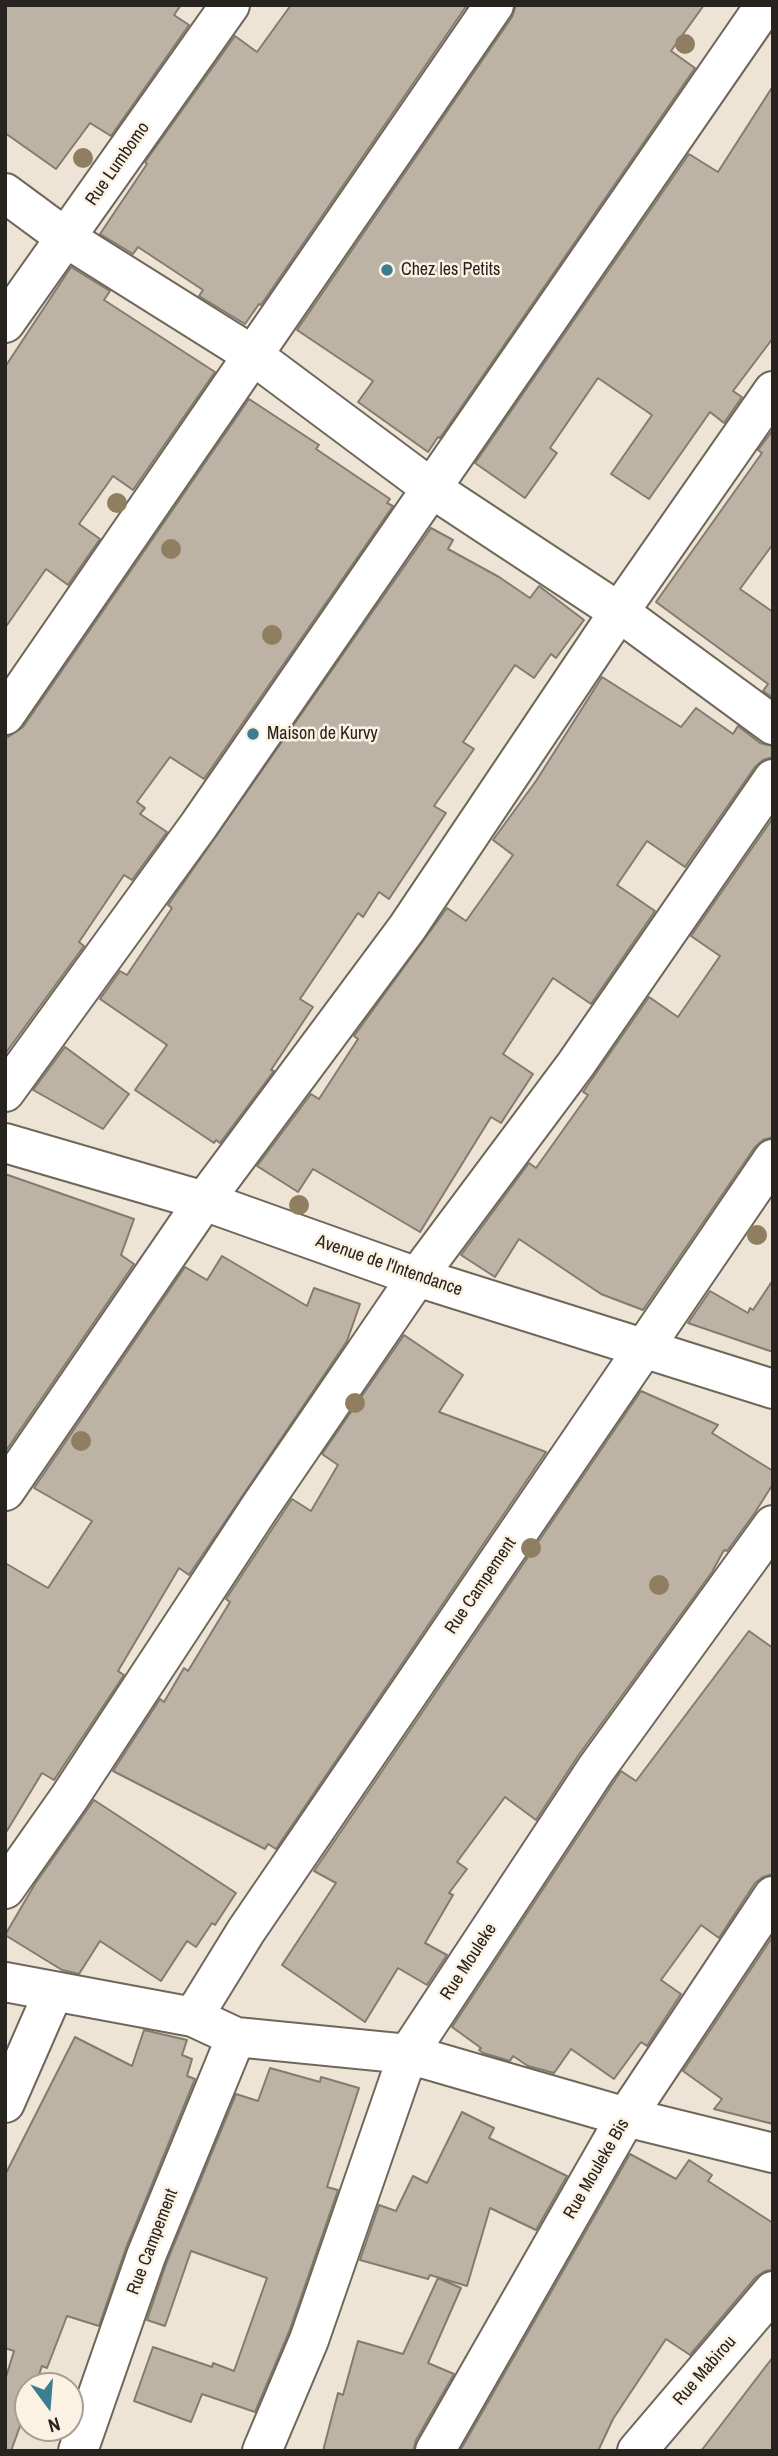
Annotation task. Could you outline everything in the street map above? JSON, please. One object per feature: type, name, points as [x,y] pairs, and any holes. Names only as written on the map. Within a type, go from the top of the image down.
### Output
[{"type":"street","name":"Rue Lumbomo","points":[[5,323],[230,5]]},
{"type":"street","points":[[5,715],[494,5]]},
{"type":"street","points":[[5,1092],[199,825],[765,5]]},
{"type":"street","points":[[5,194],[66,238],[254,356],[431,488],[619,612],[773,725]]},
{"type":"street","points":[[5,1491],[204,1201],[407,928],[619,612],[773,391]]},
{"type":"street","points":[[5,1889],[69,1798],[260,1507],[417,1277],[576,1064],[773,779]]},
{"type":"street","name":"Avenue de l'Intendance","points":[[5,1143],[204,1201],[417,1277],[773,1389]]},
{"type":"street","name":"Rue Campement","points":[[193,2017],[246,1931],[773,1159]]},
{"type":"street","name":"Rue Mouleke","points":[[262,2451],[309,2340],[408,2054],[596,1769],[773,1525]]},
{"type":"street","name":"Rue Mouleke Bis","points":[[435,2451],[626,2117],[773,1896]]},
{"type":"street","points":[[5,1982],[193,2017],[236,2037],[408,2054],[626,2117],[773,2152]]},
{"type":"street","points":[[5,2103],[54,1991]]},
{"type":"street","name":"Rue Campement","points":[[78,2451],[146,2256],[236,2037]]},
{"type":"street","name":"Rue Mabirou","points":[[637,2451],[773,2291]]},
{"type":"building","points":[[5,5],[181,5],[174,15],[189,25],[111,136],[90,123],[56,169],[5,133]]},
{"type":"building","points":[[291,5],[467,5],[261,305],[259,304],[245,324],[199,296],[203,290],[138,247],[133,254],[100,234],[147,164],[145,162],[235,36],[257,52]]},
{"type":"building","points":[[516,5],[704,5],[671,51],[695,68],[428,452],[358,402],[373,381],[297,330],[512,17]]},
{"type":"building","points":[[773,86],[773,338],[733,391],[742,397],[724,423],[710,412],[649,499],[611,474],[652,415],[598,378],[550,448],[557,453],[525,498],[475,463],[689,154],[718,172]]},
{"type":"building","points":[[71,267],[110,291],[104,300],[215,372],[133,490],[113,476],[79,524],[100,539],[68,585],[46,569],[5,628],[5,367]]},
{"type":"building","points":[[249,399],[319,445],[316,449],[390,499],[387,503],[393,506],[204,779],[170,757],[137,802],[145,808],[140,814],[167,832],[132,880],[124,875],[79,942],[84,946],[5,1054],[5,739],[23,727]]},
{"type":"building","points":[[773,430],[773,544],[740,589],[773,612],[773,698],[763,691],[768,684],[656,602],[762,453],[758,450]]},
{"type":"building","points":[[431,528],[453,540],[448,549],[499,577],[530,598],[539,586],[584,620],[556,658],[551,654],[534,678],[515,665],[463,742],[474,749],[434,806],[446,813],[389,899],[379,892],[363,917],[358,913],[300,999],[313,1007],[271,1070],[274,1071],[220,1143],[216,1140],[214,1143],[135,1090],[167,1045],[100,999],[120,971],[127,975],[172,908],[168,905]]},
{"type":"building","points":[[602,677],[681,727],[696,708],[733,734],[738,726],[760,743],[773,746],[773,757],[763,760],[755,767],[685,867],[647,841],[617,885],[655,911],[591,1004],[553,978],[503,1054],[533,1074],[501,1123],[491,1117],[420,1232],[313,1169],[298,1192],[257,1166],[311,1094],[319,1099],[358,1039],[354,1036],[447,908],[466,921],[513,855],[493,840],[536,781]]},
{"type":"building","points":[[773,818],[773,1137],[763,1140],[755,1147],[643,1310],[601,1294],[519,1239],[495,1277],[461,1255],[529,1163],[536,1168],[588,1095],[583,1092],[649,997],[678,1017],[720,956],[691,936]]},
{"type":"building","points":[[65,1047],[129,1094],[103,1129],[33,1090]]},
{"type":"building","points":[[5,1174],[134,1219],[121,1255],[134,1264],[5,1452]]},
{"type":"building","points":[[222,1256],[307,1306],[314,1288],[360,1304],[347,1341],[189,1575],[179,1568],[118,1671],[124,1675],[54,1780],[42,1773],[5,1834],[5,1563],[48,1588],[92,1521],[34,1488],[185,1267],[207,1280]]},
{"type":"building","points":[[773,1280],[773,1352],[688,1323],[710,1291],[748,1313],[750,1308],[753,1310]]},
{"type":"building","points":[[404,1335],[463,1375],[439,1412],[546,1452],[276,1849],[268,1844],[265,1849],[113,1771],[160,1699],[164,1702],[184,1668],[188,1671],[230,1602],[226,1599],[292,1499],[311,1511],[338,1465],[322,1454]]},
{"type":"building","points":[[641,1391],[718,1425],[712,1433],[773,1471],[773,1484],[578,1756],[536,1820],[505,1797],[457,1862],[467,1869],[449,1893],[453,1895],[425,1943],[447,1955],[427,1985],[398,1968],[365,2022],[282,1965],[336,1883],[314,1871]]},
{"type":"building","points":[[749,1631],[773,1648],[773,1874],[755,1883],[719,1938],[701,1925],[661,1980],[681,1994],[647,2046],[641,2042],[614,2079],[571,2049],[554,2073],[528,2066],[513,2056],[510,2061],[483,2053],[479,2050],[481,2048],[452,2027],[621,1771],[636,1781]]},
{"type":"building","points":[[94,1800],[236,1893],[215,1925],[212,1923],[196,1947],[187,1941],[161,1981],[100,1941],[79,1974],[62,1970],[5,1935],[35,1884]]},
{"type":"building","points":[[773,1936],[773,2124],[714,2109],[722,2099],[683,2071]]},
{"type":"building","points":[[144,2030],[187,2040],[182,2055],[192,2059],[187,2076],[195,2079],[126,2248],[99,2326],[67,2316],[47,2368],[42,2366],[40,2372],[14,2372],[14,2442],[11,2451],[5,2451],[5,2380],[14,2351],[5,2348],[5,2175],[75,2037],[132,2066]]},
{"type":"building","points":[[270,2068],[320,2082],[321,2077],[359,2088],[327,2187],[338,2190],[289,2332],[255,2412],[202,2394],[191,2422],[134,2401],[153,2347],[212,2367],[213,2363],[234,2371],[267,2278],[191,2251],[165,2326],[147,2320],[166,2264],[236,2094],[258,2101]]},
{"type":"building","points":[[462,2112],[494,2128],[489,2138],[567,2176],[536,2230],[490,2208],[467,2286],[430,2275],[428,2279],[360,2260],[379,2205],[396,2211],[413,2176],[427,2183]]},
{"type":"building","points":[[630,2154],[676,2179],[689,2160],[712,2175],[708,2181],[773,2223],[773,2270],[765,2271],[756,2277],[690,2355],[666,2339],[613,2419],[598,2451],[460,2451]]},
{"type":"building","points":[[438,2278],[461,2288],[428,2363],[454,2374],[416,2440],[413,2451],[323,2451],[338,2393],[343,2395],[358,2341],[403,2354]]},
{"type":"building","points":[[773,2357],[773,2451],[701,2451]]},
{"type":"place","name":"Chez les Petits","points":[[387,270]]},
{"type":"place","name":"Maison de Kurvy","points":[[253,734]]}]
